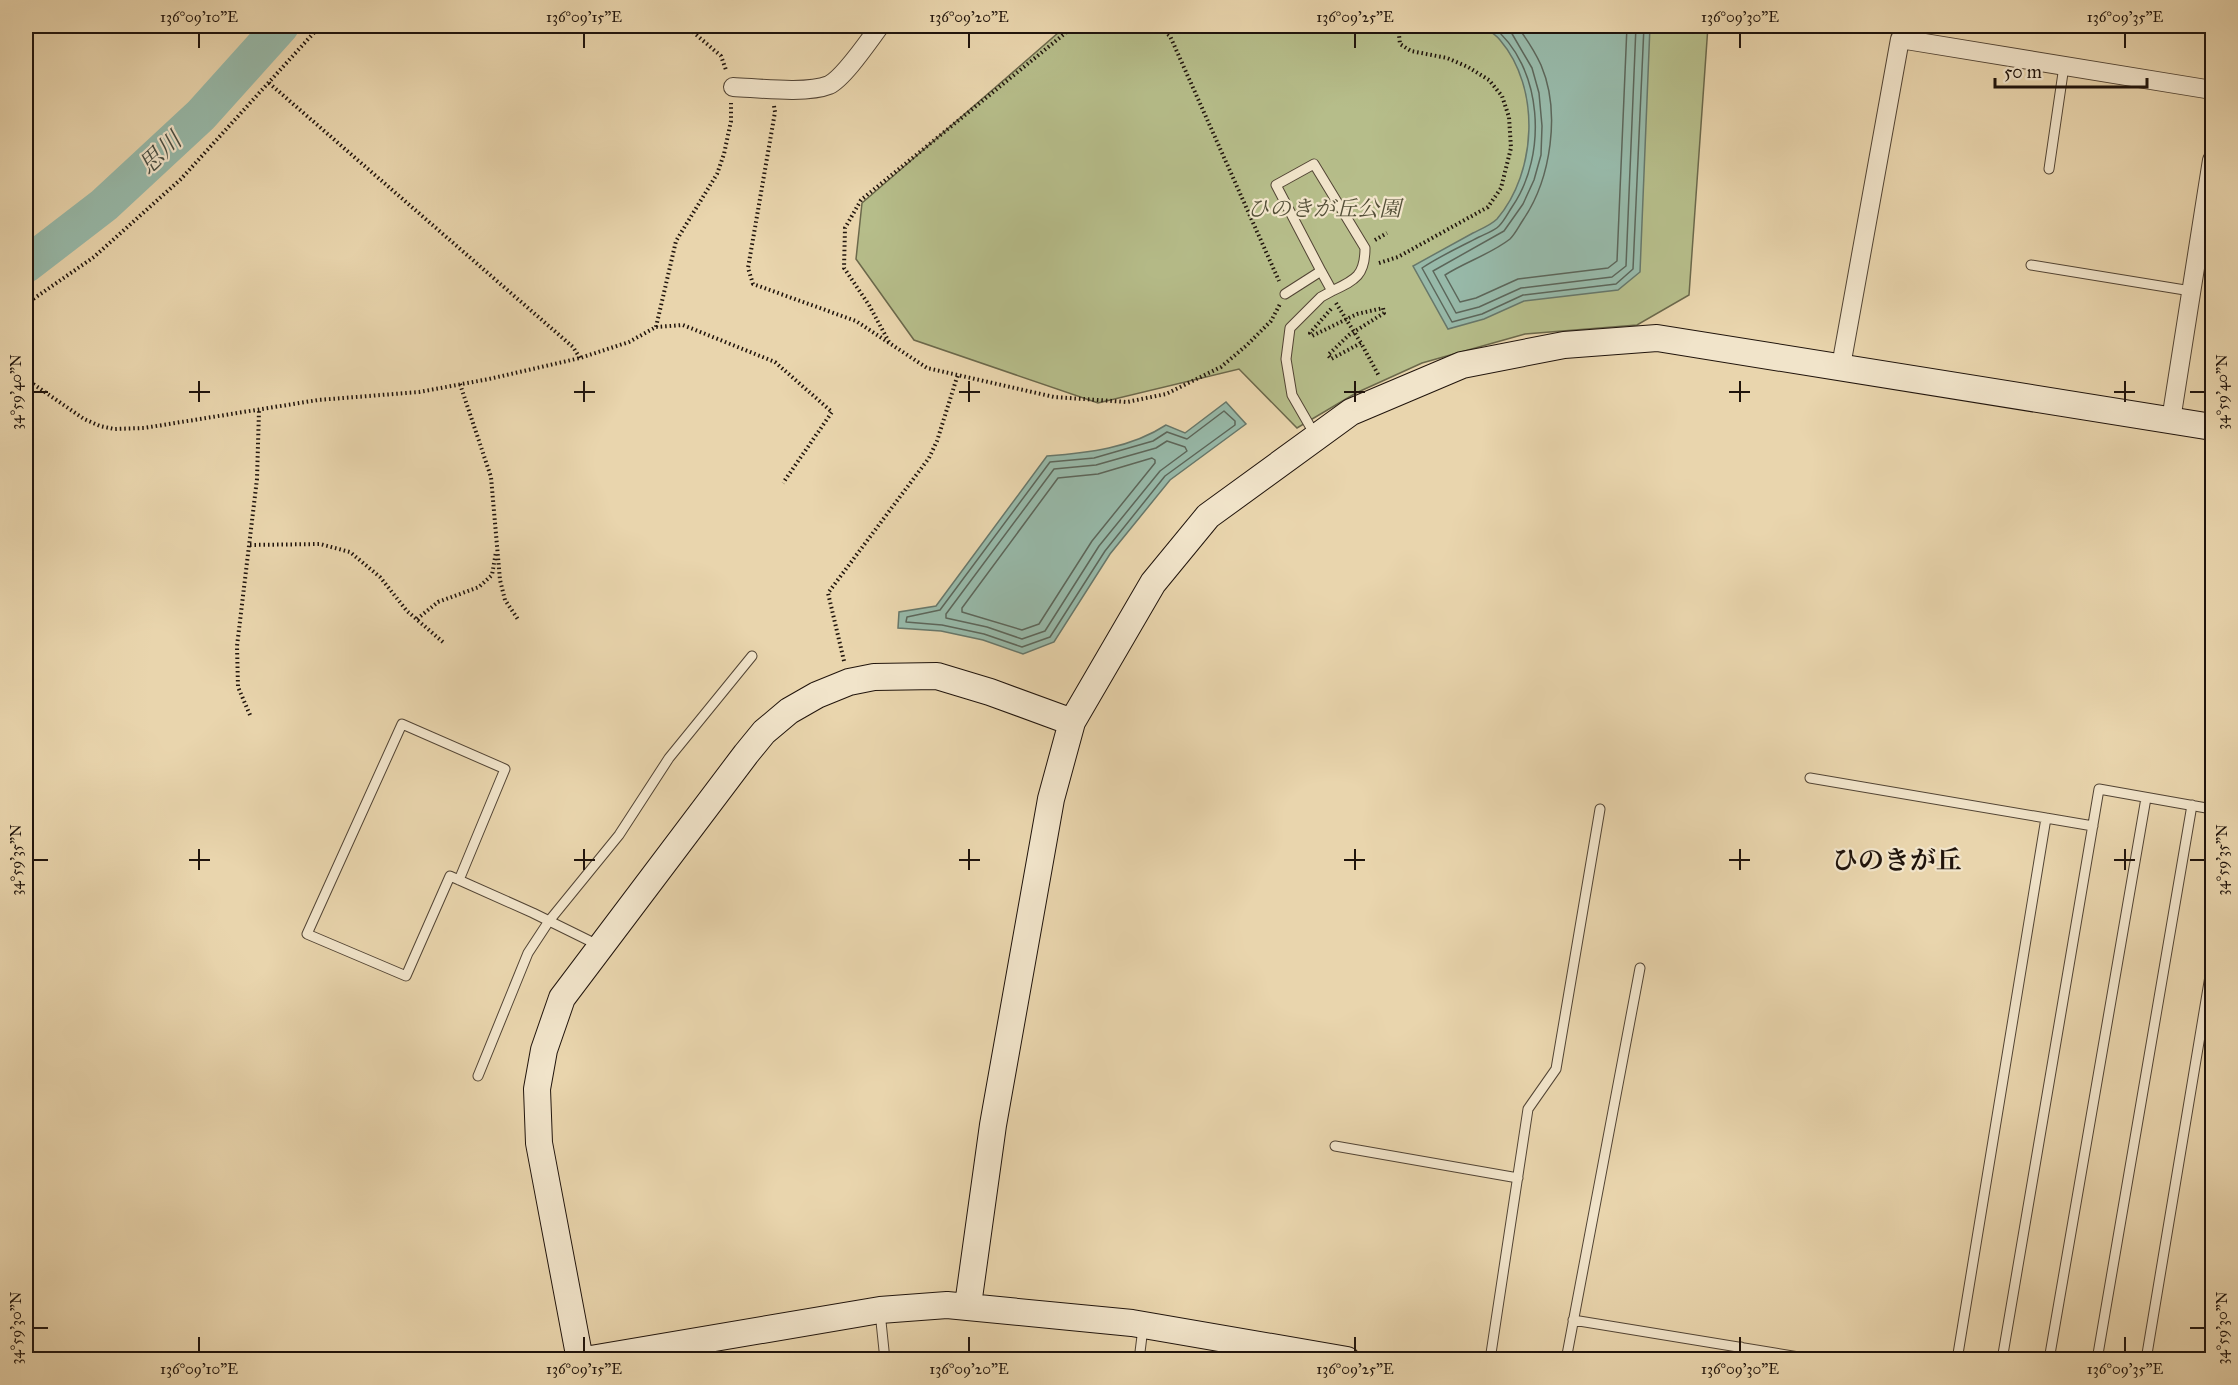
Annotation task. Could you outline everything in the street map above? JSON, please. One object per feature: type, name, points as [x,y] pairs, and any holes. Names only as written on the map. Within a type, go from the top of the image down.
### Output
[{"type":"street","points":[[733,87],[810,89],[831,84],[880,26]]},
{"type":"street","points":[[1841,366],[1900,39],[2212,90]]},
{"type":"street","points":[[2170,420],[2212,160]]},
{"type":"street","points":[[968,1305],[993,1125],[1042,846],[1051,799],[1072,722],[1153,583],[1208,516],[1351,412],[1462,365],[1564,345],[1657,338],[1841,366],[2212,428]]},
{"type":"street","points":[[579,1359],[539,1143],[537,1089],[544,1050],[562,998],[764,732],[789,711],[808,700],[849,682],[874,677],[937,676],[990,692],[1072,722]]},
{"type":"street","points":[[585,1359],[880,1310],[947,1305],[968,1305],[1144,1325],[1347,1359]]},
{"type":"lane","points":[[2049,169],[2064,66]]},
{"type":"lane","points":[[1317,437],[1292,395],[1286,359],[1290,328],[1321,297],[1355,280],[1365,264],[1365,248],[1314,164],[1276,185],[1332,291]]},
{"type":"lane","points":[[2031,265],[2191,291]]},
{"type":"lane","points":[[1285,294],[1321,271]]},
{"type":"lane","points":[[478,1076],[528,953],[549,921],[619,835],[669,758],[752,656]]},
{"type":"lane","points":[[459,880],[505,769],[402,724],[307,934],[406,976],[450,876],[600,946]]},
{"type":"lane","points":[[1810,778],[2093,826]]},
{"type":"lane","points":[[2002,1359],[2099,789],[2212,809]]},
{"type":"lane","points":[[2049,1359],[2146,798]]},
{"type":"lane","points":[[2097,1359],[2192,806]]},
{"type":"lane","points":[[1490,1359],[1528,1109],[1556,1069],[1600,809]]},
{"type":"lane","points":[[1957,1359],[2046,818]]},
{"type":"lane","points":[[2146,1359],[2212,964]]},
{"type":"lane","points":[[1566,1359],[1640,968]]},
{"type":"lane","points":[[1335,1146],[1518,1179]]},
{"type":"lane","points":[[880,1310],[885,1359]]},
{"type":"lane","points":[[1573,1320],[1817,1359]]},
{"type":"lane","points":[[1139,1359],[1144,1325]]},
{"type":"lane","points":[[1739,1359],[1741,1347]]},
{"type":"path","points":[[26,304],[94,257],[181,179],[320,26]]},
{"type":"path","points":[[656,327],[676,241],[717,174],[731,121],[733,87],[721,56],[686,26]]},
{"type":"path","points":[[889,343],[869,305],[844,268],[845,228],[861,200],[1074,26]]},
{"type":"path","points":[[769,88],[776,112],[748,268],[753,284],[856,321],[927,368],[1054,397],[1127,402],[1166,394],[1221,367],[1271,321],[1285,294],[1170,36],[1157,26]]},
{"type":"path","points":[[1379,263],[1398,256],[1488,207],[1501,188],[1511,148],[1509,117],[1502,96],[1489,80],[1447,58],[1411,51],[1400,44],[1398,26]]},
{"type":"path","points":[[269,83],[573,347],[580,358]]},
{"type":"path","points":[[1375,240],[1387,233]]},
{"type":"path","points":[[1338,306],[1384,385]]},
{"type":"path","points":[[1331,309],[1310,333],[1312,336],[1357,315],[1383,308],[1384,313],[1354,332],[1328,355],[1331,359],[1360,344]]},
{"type":"path","points":[[26,380],[84,419],[114,429],[144,428],[318,400],[419,392],[580,358],[629,342],[656,327],[683,325],[775,362],[832,412],[783,483]]},
{"type":"path","points":[[849,682],[828,593],[929,458],[937,441],[958,374]]},
{"type":"path","points":[[460,384],[491,477],[500,580],[505,600],[519,621]]},
{"type":"path","points":[[250,716],[237,687],[237,646],[257,479],[259,410]]},
{"type":"path","points":[[250,545],[320,544],[350,552],[380,577],[408,611],[444,643]]},
{"type":"path","points":[[417,619],[438,602],[479,587],[492,575],[497,546]]},
{"type":"green space","name":"ひのきが丘公園","points":[[1066,26],[1708,26],[1689,295],[1637,325],[1525,334],[1422,363],[1356,393],[1297,428],[1239,369],[1098,403],[914,340],[856,259],[862,203]]},
{"type":"water","points":[[1482,26],[1650,26],[1640,272],[1618,290],[1524,301],[1484,319],[1448,329],[1413,266],[1497,219],[1510,200],[1520,178],[1529,130],[1528,105],[1513,60],[1500,40]]},
{"type":"water","points":[[1226,402],[1246,424],[1170,480],[1110,554],[1054,642],[1023,654],[983,640],[941,631],[898,628],[899,612],[936,606],[1047,456],[1109,448],[1153,433],[1166,425],[1185,433]]},
{"type":"waterway","name":"思川","points":[[26,265],[104,205],[201,115],[281,26]]},
{"type":"district","name":"ひのきが丘","points":[[1897,860]]}]
